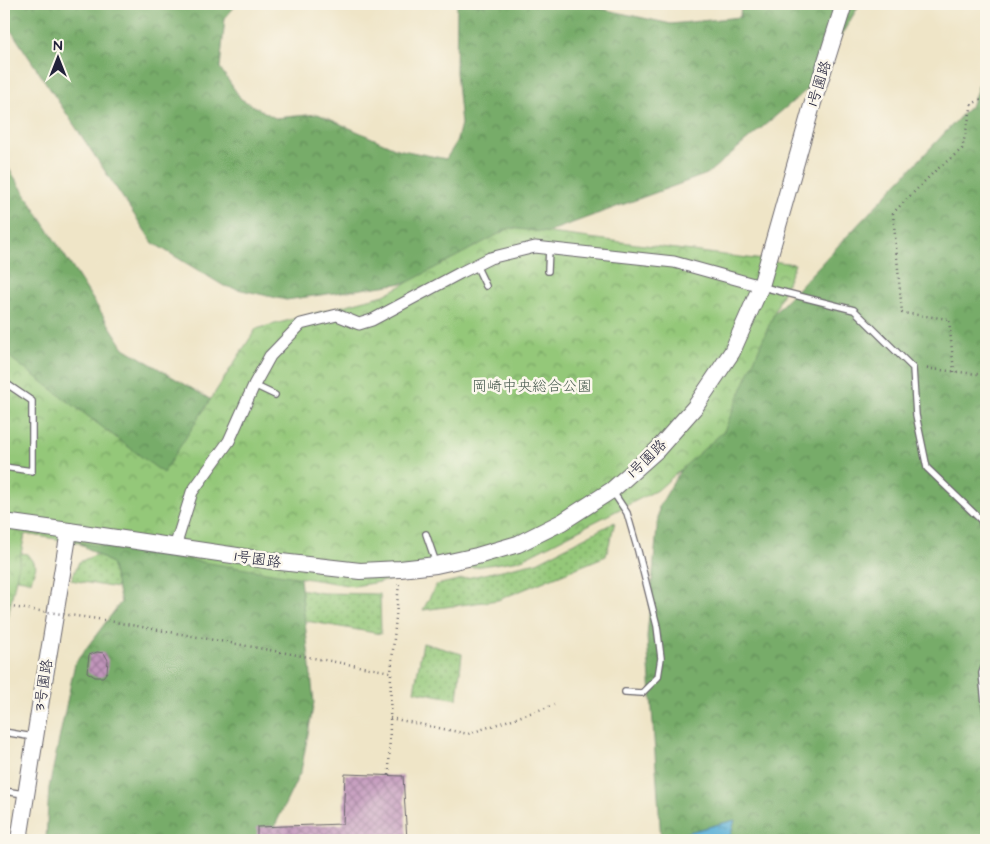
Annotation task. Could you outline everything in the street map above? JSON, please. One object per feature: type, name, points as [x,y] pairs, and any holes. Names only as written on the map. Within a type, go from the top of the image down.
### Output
[{"type":"street","name":"1号園路","points":[[70,531],[327,568],[360,571],[400,569],[436,565],[518,544],[562,522],[612,490],[657,450],[695,407],[732,352],[761,286],[811,109],[844,4]]},
{"type":"street","points":[[175,547],[192,492],[229,441],[254,385],[270,356],[301,324],[337,315],[358,324],[372,320],[490,258],[536,247],[674,262],[761,286]]},
{"type":"street","points":[[4,522],[70,531]]},
{"type":"street","name":"3号園路","points":[[19,840],[70,531]]},
{"type":"lane","points":[[548,271],[549,248]]},
{"type":"lane","points":[[476,265],[486,286]]},
{"type":"lane","points":[[761,286],[854,310],[913,368],[916,415],[927,468],[981,520],[986,538]]},
{"type":"lane","points":[[4,382],[32,401],[32,471],[4,467]]},
{"type":"lane","points":[[254,385],[275,395]]},
{"type":"lane","points":[[612,490],[627,513],[657,626],[661,658],[658,677],[642,693],[624,692]]},
{"type":"lane","points":[[426,534],[436,565]]},
{"type":"lane","points":[[986,662],[982,673],[986,714]]},
{"type":"lane","points":[[4,732],[35,737]]},
{"type":"lane","points":[[4,791],[27,794]]},
{"type":"path","points":[[954,372],[949,319],[902,313],[894,213],[934,171],[962,149],[972,104],[986,97]]},
{"type":"path","points":[[913,368],[986,375]]},
{"type":"path","points":[[389,775],[391,672],[400,569]]},
{"type":"path","points":[[4,606],[98,619],[391,672]]},
{"type":"path","points":[[390,718],[468,734],[554,705]]},
{"type":"green space","points":[[4,4],[237,4],[225,18],[220,68],[241,99],[275,118],[318,114],[397,149],[446,159],[456,143],[461,124],[456,72],[457,4],[579,4],[671,24],[740,17],[741,4],[860,4],[810,87],[707,174],[410,282],[286,300],[224,286],[153,243],[4,20]]},
{"type":"green space","points":[[986,63],[986,840],[661,840],[647,637],[659,507],[767,321],[972,104]]},
{"type":"green space","points":[[4,161],[124,348],[238,416],[294,526],[314,702],[301,771],[268,840],[46,840],[49,788],[75,663],[121,602],[111,563],[53,527],[4,481]]},
{"type":"green space","name":"岡崎中央総合公園","points":[[510,228],[795,264],[724,431],[659,489],[520,560],[354,586],[25,534],[4,636],[4,348],[12,359],[163,473],[256,329],[384,295]]},
{"type":"green space","points":[[615,522],[606,556],[498,600],[423,610],[436,585],[537,562]]},
{"type":"green space","points":[[4,550],[27,554],[36,566],[31,581],[4,577]]},
{"type":"green space","points":[[100,553],[322,593],[380,594],[381,634],[71,580],[79,562]]},
{"type":"green space","points":[[423,643],[462,654],[457,699],[414,691]]},
{"type":"water","points":[[735,820],[729,840],[671,840],[681,834]]},
{"type":"building","points":[[97,652],[104,653],[108,660],[107,672],[103,677],[95,677],[87,672],[89,655]]},
{"type":"building","points":[[345,774],[403,776],[407,840],[257,840],[257,827],[343,824]]}]
